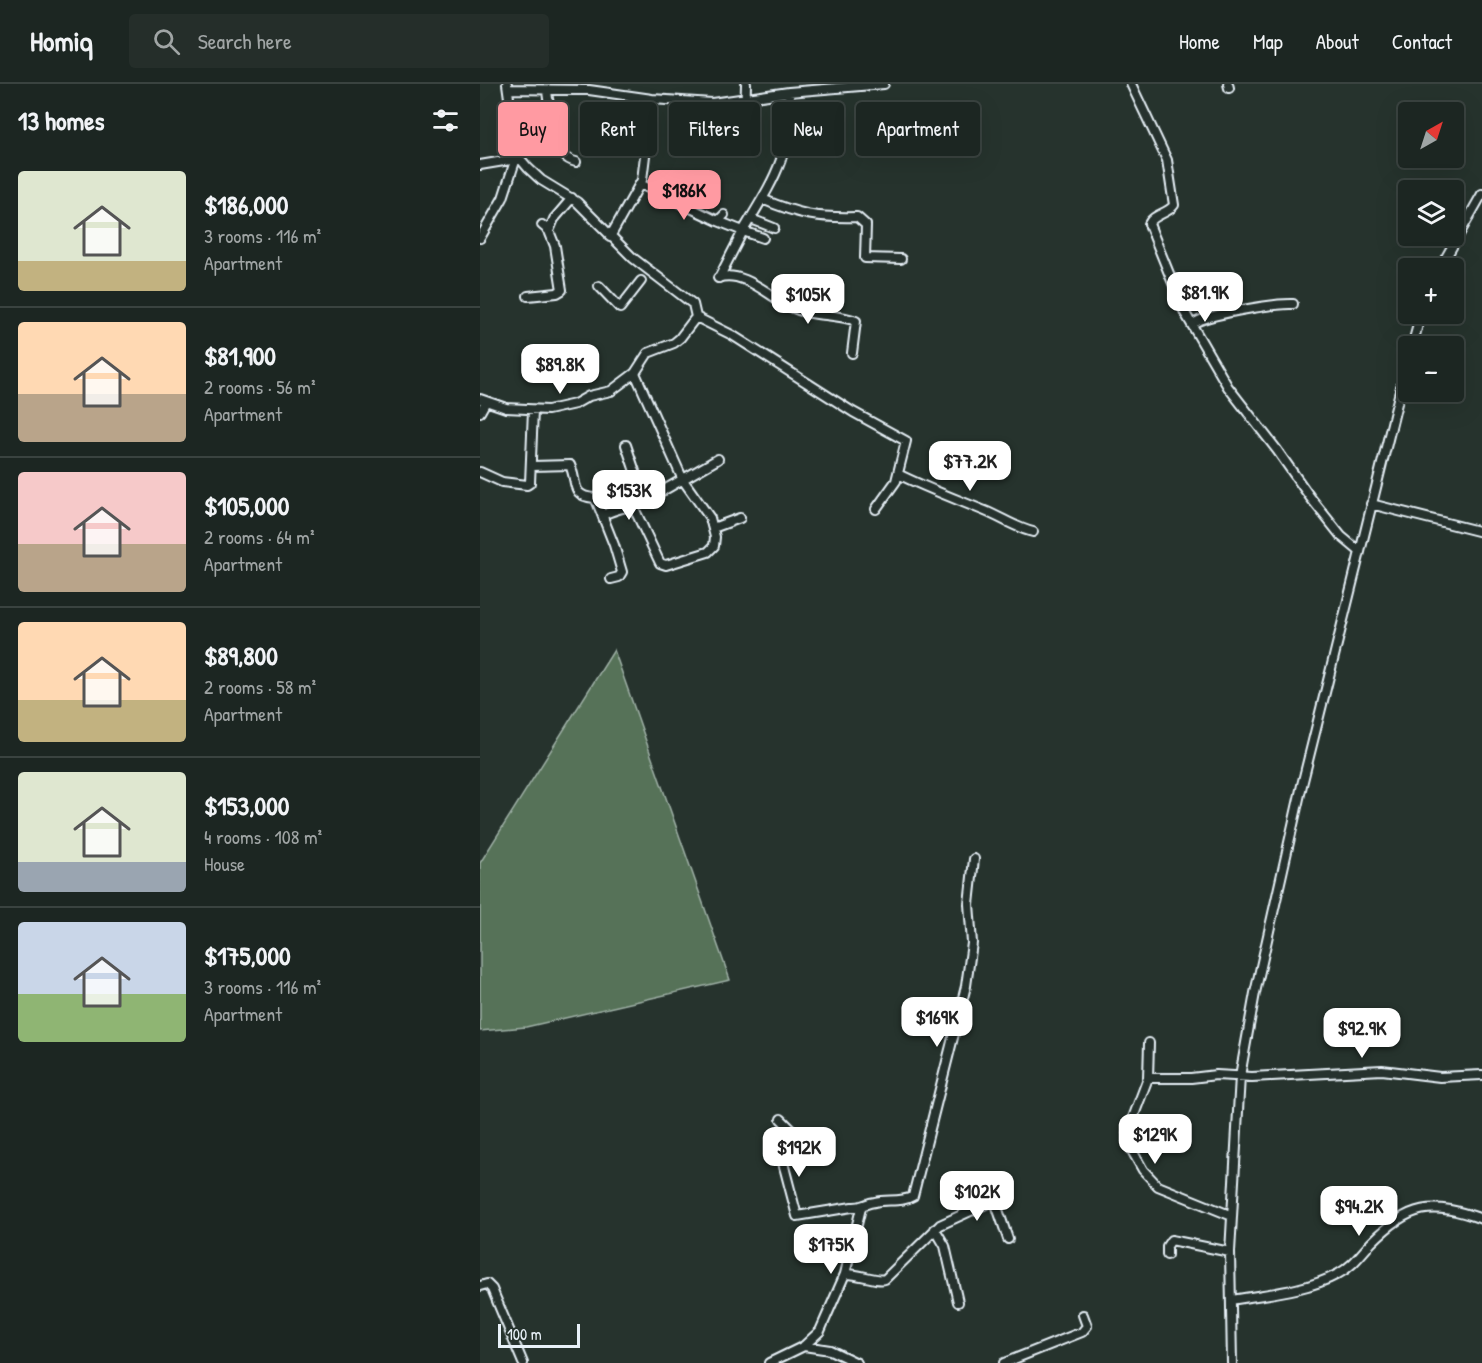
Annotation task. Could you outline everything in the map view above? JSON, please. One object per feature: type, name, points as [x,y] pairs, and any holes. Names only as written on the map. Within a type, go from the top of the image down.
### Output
[{"type":"street","points":[[745,102],[746,84]]},
{"type":"street","points":[[480,238],[503,198],[517,157],[507,86],[547,90],[590,87],[652,99],[712,103],[789,92],[884,84]]},
{"type":"street","points":[[1131,84],[1167,160],[1175,201],[1173,208],[1151,220],[1149,224],[1191,325],[1206,347],[1227,387],[1341,536],[1359,552]]},
{"type":"street","points":[[547,90],[550,110],[563,153],[576,162]]},
{"type":"street","points":[[789,92],[788,142],[777,173],[719,278],[734,276],[764,290],[793,308],[856,321],[852,353]]},
{"type":"street","points":[[610,237],[640,184],[652,99]]},
{"type":"street","points":[[480,165],[517,157]]},
{"type":"street","points":[[517,157],[536,176],[572,198],[610,237],[654,276],[693,304],[696,317]]},
{"type":"street","points":[[640,184],[762,238]]},
{"type":"street","points":[[1446,258],[1482,194]]},
{"type":"street","points":[[549,231],[554,219],[572,198]]},
{"type":"street","points":[[762,199],[795,213],[827,218],[856,217],[866,225],[865,258],[900,259]]},
{"type":"street","points":[[751,219],[774,228]]},
{"type":"street","points":[[528,296],[557,293],[562,290],[555,246],[549,231],[542,225]]},
{"type":"street","points":[[599,286],[620,308],[641,281]]},
{"type":"street","points":[[1191,325],[1196,320],[1216,315],[1293,303]]},
{"type":"street","points":[[480,412],[483,401],[496,406],[533,410],[560,408],[575,404],[590,396],[611,391],[635,373],[648,353],[674,343],[696,317]]},
{"type":"street","points":[[696,317],[732,335],[853,412],[906,441],[896,481],[876,510]]},
{"type":"street","points":[[633,506],[658,561],[663,564],[711,550],[715,542],[714,528],[706,512],[683,480],[635,373]]},
{"type":"street","points":[[1232,1363],[1230,1252],[1240,1076],[1285,859],[1398,398]]},
{"type":"street","points":[[480,472],[502,482],[527,485],[531,480],[533,410]]},
{"type":"street","points":[[626,445],[645,501]]},
{"type":"street","points":[[603,515],[615,509],[626,509],[645,501],[718,459]]},
{"type":"street","points":[[532,466],[570,465],[579,494],[583,498],[594,498],[603,515],[622,572],[619,577],[611,579]]},
{"type":"street","points":[[898,474],[1020,529],[1033,532]]},
{"type":"street","points":[[1371,504],[1482,532]]},
{"type":"street","points":[[714,528],[740,518]]},
{"type":"street","points":[[781,1119],[795,1132],[794,1137],[783,1148],[781,1155],[796,1215],[800,1217],[852,1207],[861,1208],[875,1202],[909,1199],[914,1194],[966,987],[972,943],[969,904],[974,859]]},
{"type":"street","points":[[1149,1043],[1148,1078],[1128,1136],[1130,1147],[1151,1180],[1170,1192],[1232,1216]]},
{"type":"street","points":[[1148,1078],[1382,1071],[1440,1077],[1482,1075]]},
{"type":"street","points":[[845,1274],[858,1274],[879,1281],[885,1279],[935,1228],[993,1202],[1008,1239]]},
{"type":"street","points":[[1231,1300],[1296,1288],[1340,1273],[1388,1227],[1420,1209],[1436,1206],[1458,1210],[1482,1219]]},
{"type":"street","points":[[769,1363],[804,1346],[820,1330],[845,1274],[861,1208]]},
{"type":"street","points":[[935,1228],[945,1246],[958,1302]]},
{"type":"street","points":[[1167,1255],[1167,1246],[1172,1240],[1230,1252]]},
{"type":"street","points":[[480,1286],[487,1284],[492,1289],[523,1363]]},
{"type":"street","points":[[1004,1363],[1082,1332],[1087,1326],[1083,1315]]},
{"type":"street","points":[[804,1346],[830,1350],[857,1363]]},
{"type":"green space","points":[[614,650],[730,980],[526,1027],[480,1031],[480,863]]}]
